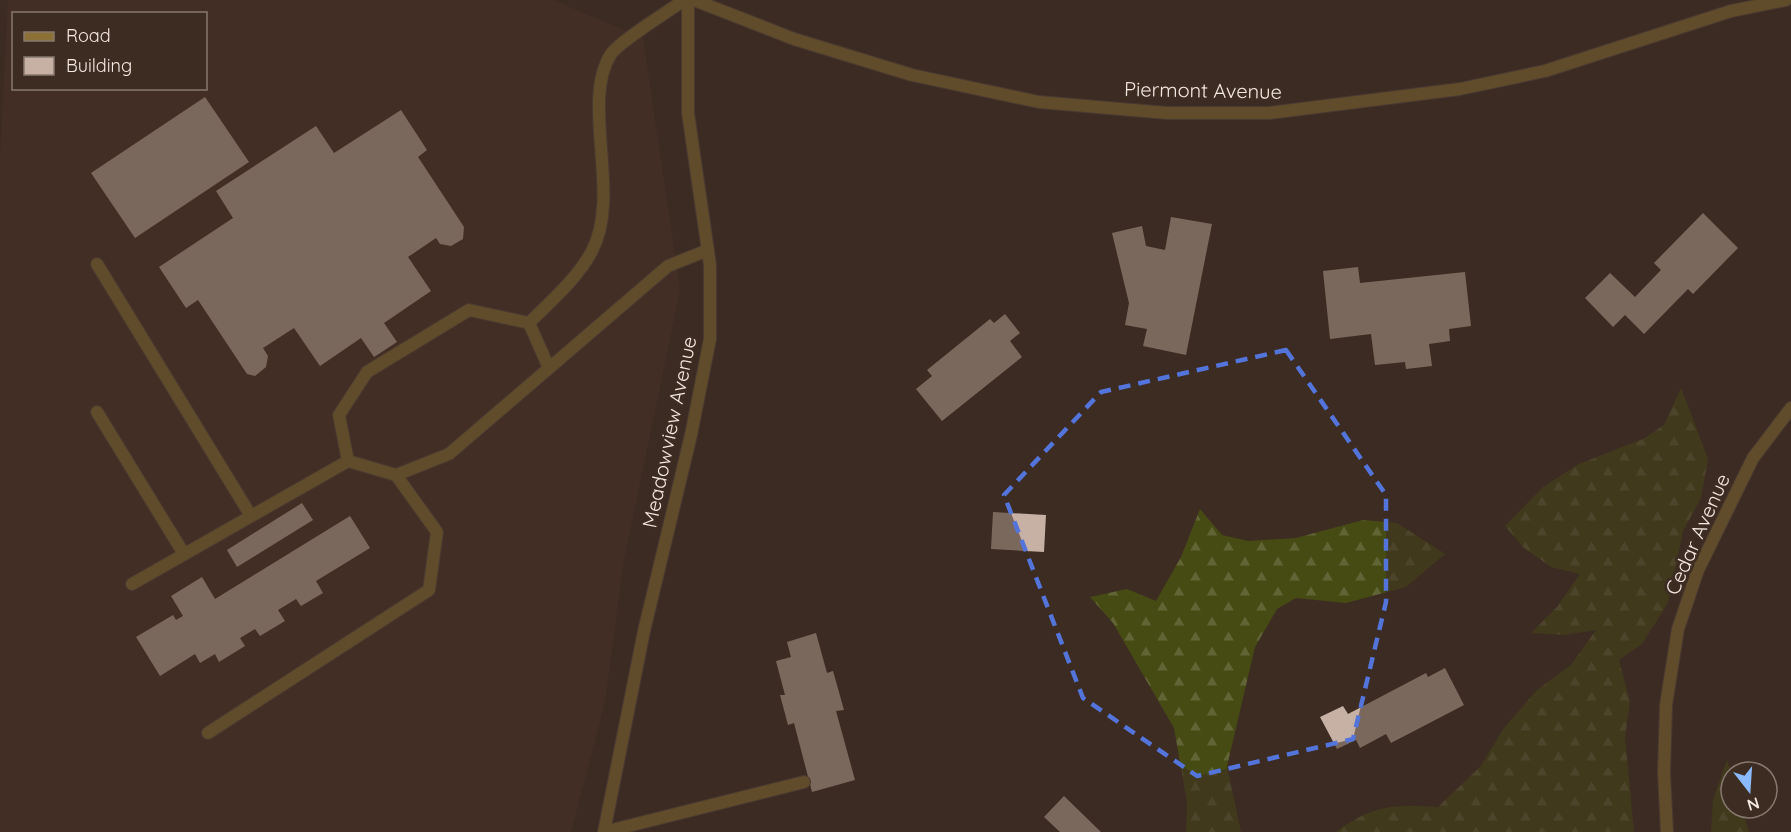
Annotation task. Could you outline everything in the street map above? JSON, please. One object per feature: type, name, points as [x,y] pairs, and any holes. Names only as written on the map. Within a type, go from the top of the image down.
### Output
[{"type":"street","name":"Meadowview Avenue","points":[[604,832],[644,631],[691,435],[710,339],[708,250],[688,113],[686,0]]},
{"type":"street","points":[[529,323],[573,278],[592,250],[602,214],[603,150],[599,99],[601,72],[613,51],[686,0]]},
{"type":"street","name":"Piermont Avenue","points":[[694,0],[794,39],[912,75],[1039,102],[1167,113],[1269,113],[1460,89],[1545,71],[1731,11],[1786,0]]},
{"type":"street","points":[[132,584],[348,461],[396,475],[449,454],[668,266],[708,250]]},
{"type":"street","points":[[97,264],[251,516]]},
{"type":"street","points":[[348,461],[339,415],[367,372],[469,310],[529,323]]},
{"type":"street","points":[[529,323],[549,368]]},
{"type":"street","name":"Cedar Avenue","points":[[1667,832],[1664,773],[1666,705],[1678,628],[1698,570],[1753,458],[1791,408]]},
{"type":"street","points":[[98,411],[184,554]]},
{"type":"street","points":[[208,733],[429,590],[437,532],[396,475]]},
{"type":"street","points":[[604,832],[804,782]]},
{"type":"highlighted area","points":[[1286,350],[1386,495],[1386,602],[1353,739],[1197,776],[1083,698],[1004,495],[1101,392]]},
{"type":"shaded area","points":[[8,0],[553,0],[643,38],[680,290],[623,565],[605,702],[571,832],[0,832],[0,160]]},
{"type":"green space","points":[[1681,388],[1708,459],[1701,498],[1683,531],[1668,603],[1642,644],[1619,660],[1630,702],[1625,737],[1634,832],[1336,832],[1362,816],[1384,808],[1438,807],[1480,767],[1504,728],[1537,690],[1571,665],[1596,630],[1563,635],[1531,633],[1557,607],[1580,574],[1551,567],[1523,547],[1505,526],[1543,487],[1579,464],[1643,439],[1664,425]]},
{"type":"green space","points":[[1200,509],[1222,535],[1248,541],[1296,538],[1363,520],[1397,523],[1445,554],[1406,587],[1346,603],[1296,598],[1277,609],[1255,647],[1227,766],[1241,832],[1186,832],[1187,802],[1174,728],[1113,623],[1090,597],[1127,589],[1156,601],[1181,557]]},
{"type":"green space","points":[[1719,783],[1719,820],[1746,820],[1749,832],[1711,832],[1713,800]]},
{"type":"building","points":[[205,97],[249,162],[135,238],[91,173]]},
{"type":"building","points":[[401,110],[427,150],[418,157],[464,227],[463,239],[451,246],[440,244],[436,238],[408,257],[431,291],[384,323],[397,342],[374,357],[361,338],[320,366],[294,328],[263,348],[268,356],[266,367],[255,376],[247,374],[198,300],[186,308],[159,267],[233,218],[216,191],[316,126],[334,153]]},
{"type":"building","points":[[1703,213],[1738,248],[1693,294],[1688,289],[1644,334],[1625,315],[1613,327],[1585,298],[1610,273],[1635,297],[1661,270],[1654,263]]},
{"type":"building","points":[[1171,217],[1212,224],[1186,355],[1143,346],[1147,329],[1125,325],[1129,303],[1112,233],[1142,226],[1146,246],[1165,250]]},
{"type":"building","points":[[1358,267],[1360,283],[1465,272],[1471,326],[1449,329],[1450,341],[1429,344],[1432,366],[1406,369],[1405,362],[1375,365],[1371,334],[1330,339],[1323,271]]},
{"type":"building","points":[[1005,314],[1020,333],[1010,341],[1022,357],[942,421],[916,389],[932,376],[927,370],[990,319],[994,323]]},
{"type":"building","points":[[302,503],[313,520],[237,567],[227,550]]},
{"type":"building","points":[[993,512],[1046,515],[1044,552],[991,549]]},
{"type":"building","points":[[350,516],[370,548],[316,581],[323,593],[301,606],[296,599],[278,610],[285,621],[260,636],[255,629],[240,638],[245,646],[219,662],[215,654],[200,663],[195,654],[160,676],[136,637],[173,615],[176,620],[183,616],[171,596],[202,577],[215,599]]},
{"type":"building","points":[[816,633],[827,673],[833,671],[844,710],[836,711],[855,780],[812,792],[794,723],[788,725],[780,695],[785,695],[776,661],[791,657],[787,642]]},
{"type":"building","points":[[1445,668],[1464,705],[1391,743],[1386,734],[1360,748],[1356,740],[1337,749],[1320,717],[1343,706],[1348,714],[1426,673],[1428,677]]},
{"type":"building","points":[[1064,796],[1101,832],[1060,832],[1044,817]]}]
